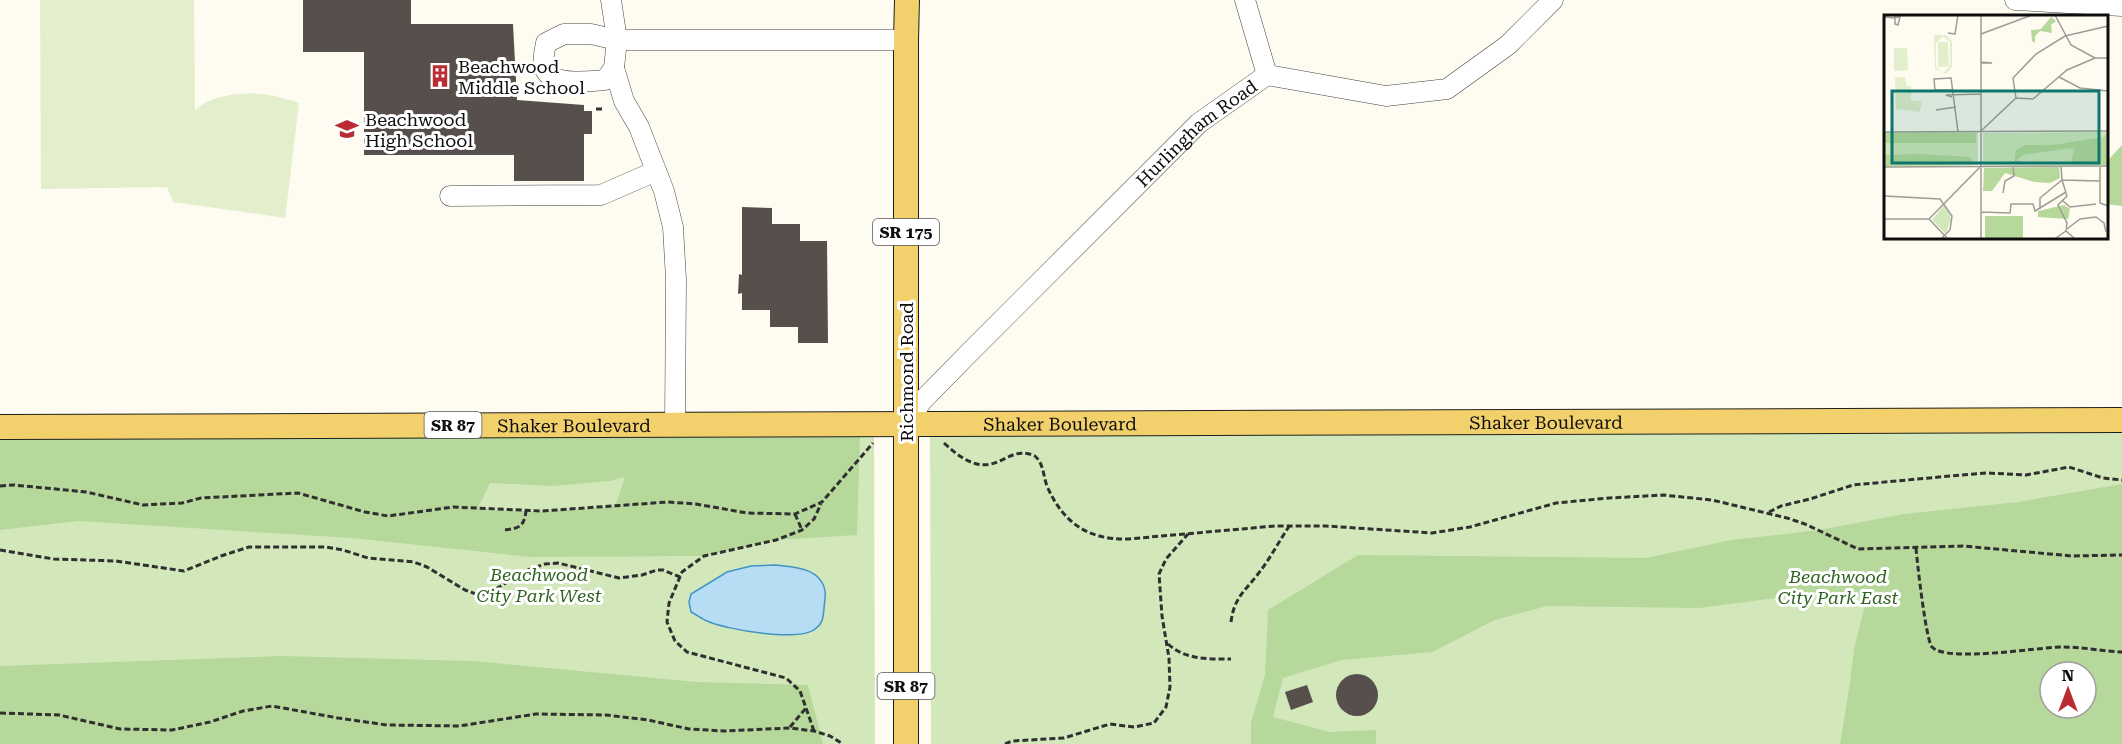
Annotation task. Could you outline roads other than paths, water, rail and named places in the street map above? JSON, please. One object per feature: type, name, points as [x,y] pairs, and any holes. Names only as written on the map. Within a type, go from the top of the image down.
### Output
[{"type":"main road","name":"Richmond Road","points":[[906,744],[907,0]]},
{"type":"main road","name":"Shaker Boulevard","points":[[0,427],[2122,420]]},
{"type":"street","points":[[611,0],[617,40],[614,68],[624,102],[639,127],[664,191],[673,227],[676,279],[675,425]]},
{"type":"street","points":[[1245,0],[1267,75]]},
{"type":"street","name":"Hurlingham Road","points":[[906,424],[922,401],[1199,123],[1267,75],[1386,96],[1447,89],[1508,45],[1554,0]]},
{"type":"street","points":[[2015,0],[2122,6]]},
{"type":"street","points":[[614,68],[605,80],[569,81],[552,76],[544,68],[543,56],[546,43],[564,34],[591,34],[617,40],[906,40]]},
{"type":"street","points":[[450,196],[601,195],[656,171]]},
{"type":"water","points":[[776,565],[806,570],[813,573],[823,583],[825,593],[823,615],[821,623],[815,629],[807,633],[779,635],[746,631],[705,620],[691,612],[689,602],[691,594],[727,572],[751,566]]},
{"type":"place","name":"Beachwood Middle School","points":[[440,76]]},
{"type":"place","name":"Beachwood High School","points":[[347,129]]},
{"type":"park label","name":"Beachwood City Park West","points":[[539,584]]},
{"type":"park label","name":"Beachwood City Park East","points":[[1838,586]]}]
